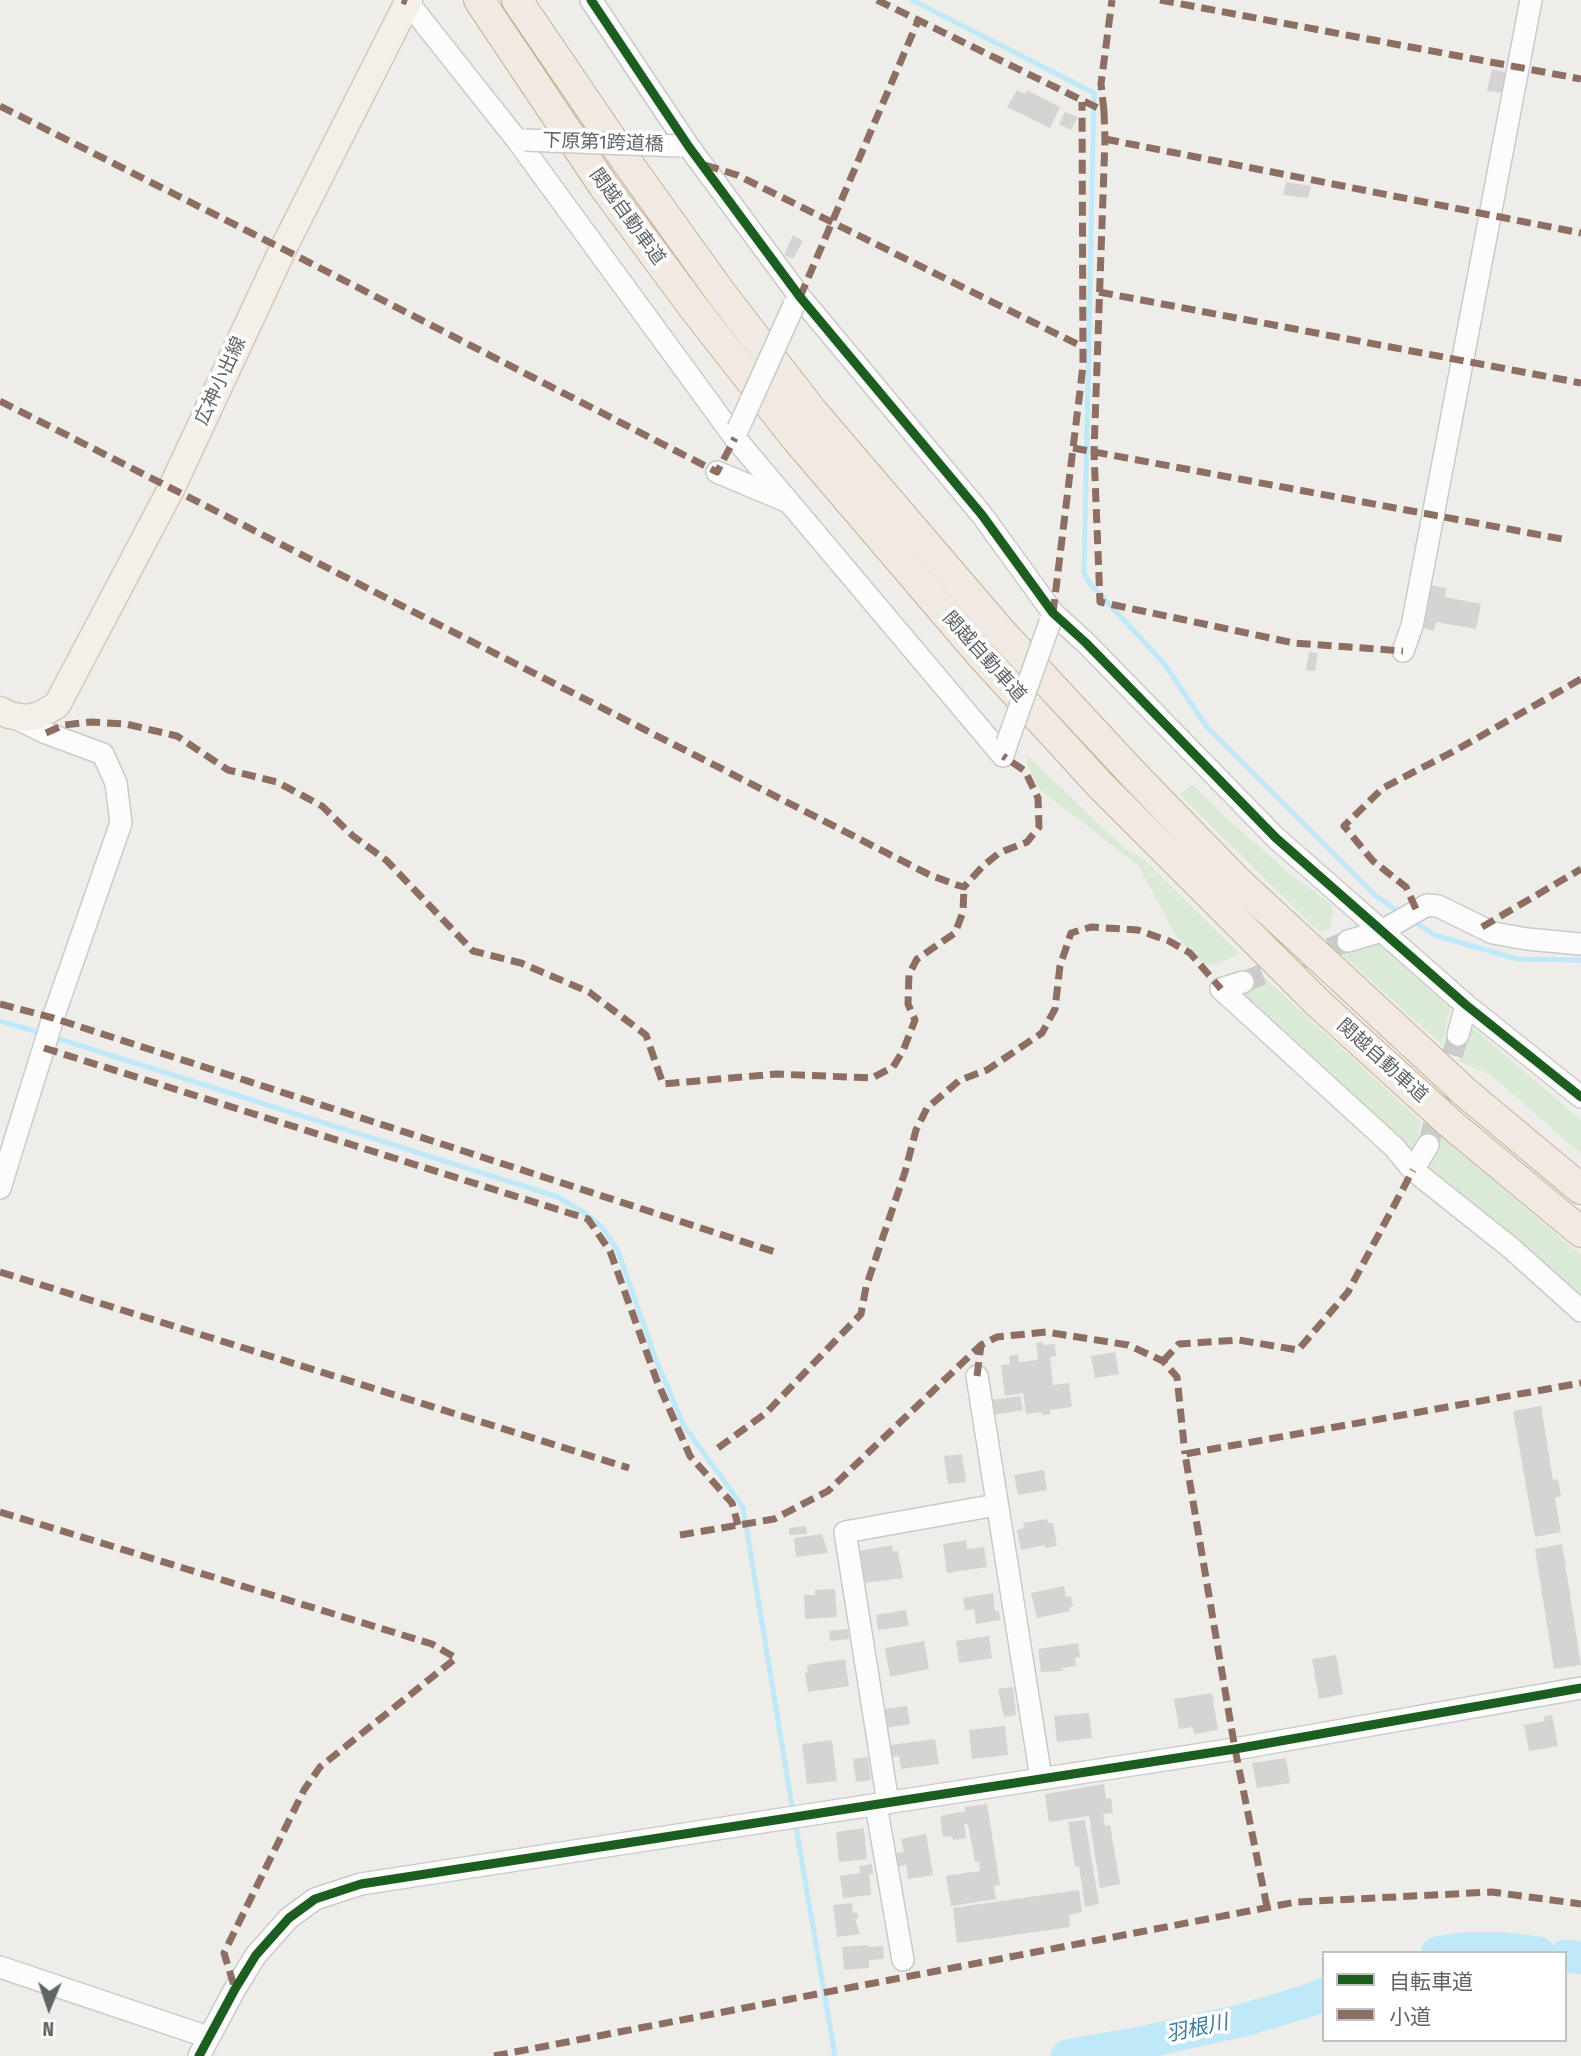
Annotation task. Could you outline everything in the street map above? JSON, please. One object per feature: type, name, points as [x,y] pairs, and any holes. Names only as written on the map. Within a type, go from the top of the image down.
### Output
[{"type":"highway","name":"関越自動車道","points":[[479,0],[603,185],[693,307],[802,446],[982,656],[1110,795],[1318,1003],[1451,1124],[1581,1232]]},
{"type":"highway","name":"関越自動車道","points":[[517,0],[627,162],[721,293],[812,411],[1002,633],[1236,880],[1466,1093],[1581,1188]]},
{"type":"main road","name":"広神小出線","points":[[4,712],[26,718],[40,715],[57,705],[172,487],[284,249],[407,1]]},
{"type":"street","points":[[591,0],[684,146],[797,301],[982,515],[1051,618],[1086,643],[1276,838],[1466,1005],[1581,1097]]},
{"type":"street","points":[[1403,651],[1412,626],[1531,0]]},
{"type":"street","points":[[407,1],[521,140],[788,502],[1003,756],[1051,618]]},
{"type":"street","name":"下原第1跨道橋","points":[[521,140],[684,146]]},
{"type":"street","points":[[737,433],[797,301]]},
{"type":"street","points":[[717,472],[788,502]]},
{"type":"street","points":[[0,1188],[53,1018],[121,823],[116,783],[103,754],[46,733],[4,712]]},
{"type":"street","points":[[1348,941],[1382,931],[1427,905],[1438,906],[1493,933],[1581,944]]},
{"type":"street","points":[[1243,982],[1221,989],[1394,1147],[1413,1170],[1502,1240],[1581,1311]]},
{"type":"street","points":[[1458,1035],[1466,1005]]},
{"type":"street","points":[[1413,1170],[1428,1145]]},
{"type":"street","points":[[977,1376],[1041,1778]]},
{"type":"street","points":[[903,1960],[845,1532],[996,1505]]},
{"type":"street","points":[[198,2056],[257,1955],[289,1918],[315,1899],[361,1884],[1235,1749],[1581,1688]]},
{"type":"street","points":[[0,1967],[208,2037]]},
{"type":"green space","points":[[1028,756],[1126,850],[1144,859],[1240,954],[1215,965],[1204,964],[1176,936],[1138,865],[1040,790],[1026,762]]},
{"type":"green space","points":[[1192,784],[1288,872],[1331,904],[1333,910],[1330,928],[1319,932],[1180,795]]},
{"type":"green space","points":[[1377,943],[1450,1007],[1442,1045],[1338,951]]},
{"type":"green space","points":[[1264,977],[1421,1121],[1414,1153],[1390,1139],[1243,1000],[1241,991],[1244,984]]},
{"type":"green space","points":[[1468,1027],[1472,1027],[1581,1120],[1581,1154],[1491,1075],[1458,1061]]},
{"type":"green space","points":[[1435,1131],[1581,1255],[1581,1299],[1424,1168]]},
{"type":"building","points":[[1492,69],[1508,73],[1503,93],[1487,91]]},
{"type":"building","points":[[1017,90],[1025,94],[1027,90],[1060,107],[1050,128],[1007,107]]},
{"type":"building","points":[[1065,112],[1078,117],[1071,130],[1059,124]]},
{"type":"building","points":[[1286,182],[1311,186],[1308,198],[1283,195]]},
{"type":"building","points":[[793,235],[803,241],[793,259],[784,255]]},
{"type":"building","points":[[1429,585],[1446,588],[1445,597],[1481,604],[1476,629],[1436,622],[1434,631],[1421,628]]},
{"type":"building","points":[[1309,652],[1318,653],[1315,671],[1306,670]]},
{"type":"building","points":[[1043,1342],[1043,1345],[1055,1344],[1056,1356],[1050,1357],[1053,1385],[1069,1383],[1072,1407],[1050,1410],[1050,1414],[1026,1414],[1023,1393],[1005,1396],[1001,1365],[1010,1364],[1009,1356],[1018,1354],[1019,1362],[1038,1360],[1036,1343]]},
{"type":"building","points":[[1115,1352],[1119,1374],[1095,1378],[1091,1356]]},
{"type":"building","points":[[1020,1396],[1023,1410],[993,1415],[991,1400]]},
{"type":"building","points":[[1541,1406],[1553,1480],[1558,1479],[1561,1496],[1555,1498],[1561,1532],[1535,1537],[1513,1411]]},
{"type":"building","points":[[962,1454],[966,1482],[948,1484],[944,1456]]},
{"type":"building","points":[[1044,1470],[1047,1490],[1018,1495],[1014,1475]]},
{"type":"building","points":[[1047,1519],[1048,1523],[1053,1523],[1057,1546],[1046,1548],[1045,1545],[1021,1550],[1017,1530],[1024,1528],[1023,1523]]},
{"type":"building","points":[[806,1526],[807,1534],[789,1535],[789,1528]]},
{"type":"building","points":[[822,1534],[828,1553],[796,1557],[794,1538]]},
{"type":"building","points":[[966,1540],[967,1549],[984,1547],[987,1567],[947,1573],[943,1544]]},
{"type":"building","points":[[1562,1544],[1581,1665],[1554,1669],[1535,1549]]},
{"type":"building","points":[[892,1545],[893,1552],[898,1551],[903,1578],[865,1583],[859,1551]]},
{"type":"building","points":[[1064,1586],[1066,1597],[1071,1596],[1073,1607],[1069,1608],[1070,1611],[1037,1618],[1031,1593]]},
{"type":"building","points":[[835,1589],[837,1617],[805,1619],[804,1595],[815,1595],[815,1590]]},
{"type":"building","points":[[993,1593],[995,1611],[999,1611],[1000,1620],[976,1624],[974,1609],[965,1611],[963,1598]]},
{"type":"building","points":[[906,1610],[909,1626],[878,1630],[876,1615]]},
{"type":"building","points":[[848,1629],[849,1639],[830,1641],[829,1631]]},
{"type":"building","points":[[989,1636],[992,1658],[959,1663],[956,1641]]},
{"type":"building","points":[[924,1641],[929,1669],[890,1677],[885,1648]]},
{"type":"building","points":[[1078,1643],[1080,1657],[1075,1658],[1076,1666],[1062,1668],[1063,1671],[1041,1672],[1038,1649]]},
{"type":"building","points":[[1336,1655],[1343,1694],[1319,1699],[1312,1659]]},
{"type":"building","points":[[845,1659],[849,1686],[808,1692],[805,1673],[808,1672],[807,1665]]},
{"type":"building","points":[[1013,1687],[1016,1715],[1004,1717],[998,1689]]},
{"type":"building","points":[[1212,1693],[1218,1730],[1194,1734],[1193,1727],[1179,1729],[1174,1699]]},
{"type":"building","points":[[907,1706],[910,1724],[886,1728],[883,1709]]},
{"type":"building","points":[[1089,1713],[1092,1738],[1057,1742],[1054,1716]]},
{"type":"building","points":[[1552,1715],[1558,1746],[1529,1751],[1524,1725],[1545,1721],[1544,1716]]},
{"type":"building","points":[[1005,1726],[1008,1755],[972,1759],[969,1730]]},
{"type":"building","points":[[935,1739],[939,1764],[901,1769],[899,1756],[892,1757],[890,1745]]},
{"type":"building","points":[[832,1740],[837,1781],[807,1784],[802,1744]]},
{"type":"building","points":[[868,1757],[871,1780],[856,1782],[853,1759]]},
{"type":"building","points":[[1286,1758],[1290,1783],[1257,1788],[1252,1763]]},
{"type":"building","points":[[1104,1784],[1106,1799],[1111,1798],[1113,1813],[1103,1814],[1105,1826],[1110,1825],[1120,1884],[1100,1888],[1089,1816],[1049,1822],[1045,1794]]},
{"type":"building","points":[[987,1804],[1000,1885],[994,1886],[996,1899],[951,1906],[946,1876],[980,1871],[979,1861],[975,1862],[968,1824],[964,1824],[966,1838],[953,1840],[952,1836],[943,1837],[940,1816],[965,1811],[965,1807]]},
{"type":"building","points":[[1085,1820],[1099,1904],[1085,1907],[1079,1866],[1075,1867],[1068,1822]]},
{"type":"building","points":[[864,1828],[867,1859],[839,1862],[836,1832]]},
{"type":"building","points":[[926,1834],[933,1875],[908,1879],[906,1865],[895,1867],[892,1854],[904,1852],[901,1839]]},
{"type":"building","points":[[872,1864],[873,1874],[869,1874],[871,1895],[843,1898],[840,1876],[860,1873],[859,1866]]},
{"type":"building","points":[[1079,1890],[1082,1912],[1069,1915],[1070,1927],[957,1943],[953,1908]]},
{"type":"building","points":[[852,1903],[853,1913],[857,1912],[858,1918],[855,1919],[860,1934],[837,1937],[833,1905]]},
{"type":"building","points":[[883,1946],[884,1959],[869,1960],[869,1968],[844,1970],[842,1947]]},
{"type":"waterway","points":[[912,0],[1094,93],[1084,573],[1090,584],[1163,662],[1207,727],[1376,896],[1401,913]]},
{"type":"waterway","points":[[1412,920],[1434,935],[1517,959],[1581,960]]},
{"type":"waterway","points":[[0,1021],[44,1034]]},
{"type":"waterway","points":[[53,1037],[558,1197],[603,1228],[618,1251],[656,1360],[684,1426],[743,1507],[793,1812]]},
{"type":"waterway","points":[[795,1821],[835,2056]]},
{"type":"waterway","name":"羽根川","points":[[1448,1951],[1522,1951]]},
{"type":"waterway","name":"羽根川","points":[[1567,1956],[1581,1958]]},
{"type":"waterway","name":"羽根川","points":[[1067,2056],[1244,2020],[1322,1995]]},
{"type":"tunnel","points":[[1243,982],[1348,941]]},
{"type":"tunnel","points":[[1428,1145],[1458,1035]]},
{"type":"marked path","points":[[402,0],[407,2]]},
{"type":"marked path","points":[[877,0],[1104,111],[1094,452],[1100,602],[1294,643],[1403,651]]},
{"type":"marked path","points":[[1104,111],[1101,84],[1112,0]]},
{"type":"marked path","points":[[1160,0],[1581,79]]},
{"type":"marked path","points":[[800,297],[918,21]]},
{"type":"marked path","points":[[1053,613],[1083,366],[1082,102]]},
{"type":"marked path","points":[[0,106],[717,472],[735,438]]},
{"type":"marked path","points":[[1105,139],[1581,233]]},
{"type":"marked path","points":[[705,165],[737,175],[1083,347]]},
{"type":"marked path","points":[[1099,292],[1581,383]]},
{"type":"marked path","points":[[0,401],[930,875],[957,885],[964,887],[999,853],[1027,842],[1039,827],[1038,798],[1025,771],[1003,756]]},
{"type":"marked path","points":[[1073,448],[1562,539]]},
{"type":"marked path","points":[[1416,909],[1406,887],[1373,861],[1344,826],[1383,788],[1581,679]]},
{"type":"marked path","points":[[46,733],[64,725],[91,722],[126,724],[177,736],[228,770],[277,782],[322,806],[353,836],[386,860],[473,951],[521,963],[589,992],[646,1035],[663,1084],[776,1074],[872,1078],[893,1067],[903,1051],[915,1020],[908,1004],[909,974],[917,959],[955,933],[963,912],[964,887]]},
{"type":"marked path","points":[[1482,927],[1581,869]]},
{"type":"marked path","points":[[718,1448],[766,1413],[861,1314],[866,1287],[905,1172],[916,1130],[927,1108],[960,1080],[987,1070],[1042,1033],[1055,1009],[1060,966],[1071,933],[1091,927],[1138,930],[1169,941],[1190,953],[1221,989]]},
{"type":"marked path","points":[[0,1004],[53,1018],[775,1252]]},
{"type":"marked path","points":[[44,1048],[588,1219],[610,1251],[657,1381],[690,1456],[732,1503],[738,1525]]},
{"type":"marked path","points":[[1163,1361],[1179,1344],[1239,1340],[1298,1350],[1348,1292],[1413,1170]]},
{"type":"marked path","points":[[0,1272],[629,1468]]},
{"type":"marked path","points":[[977,1376],[981,1345],[997,1337],[1046,1332],[1128,1345],[1163,1361],[1177,1377],[1185,1454]]},
{"type":"marked path","points":[[680,1535],[774,1519],[828,1491],[981,1345]]},
{"type":"marked path","points":[[1267,1907],[1235,1749],[1185,1454],[1581,1383]]},
{"type":"marked path","points":[[0,1512],[432,1644],[456,1658],[320,1767],[304,1790],[224,1953],[235,1989]]},
{"type":"marked path","points":[[494,2056],[1296,1902],[1492,1892],[1581,1904]]},
{"type":"cycle path","points":[[591,0],[689,147],[800,297],[982,515],[1053,613],[1086,643],[1276,838],[1466,1005],[1581,1097]]},
{"type":"cycle path","points":[[199,2056],[256,1955],[289,1918],[315,1899],[361,1884],[1235,1749],[1581,1688]]}]
